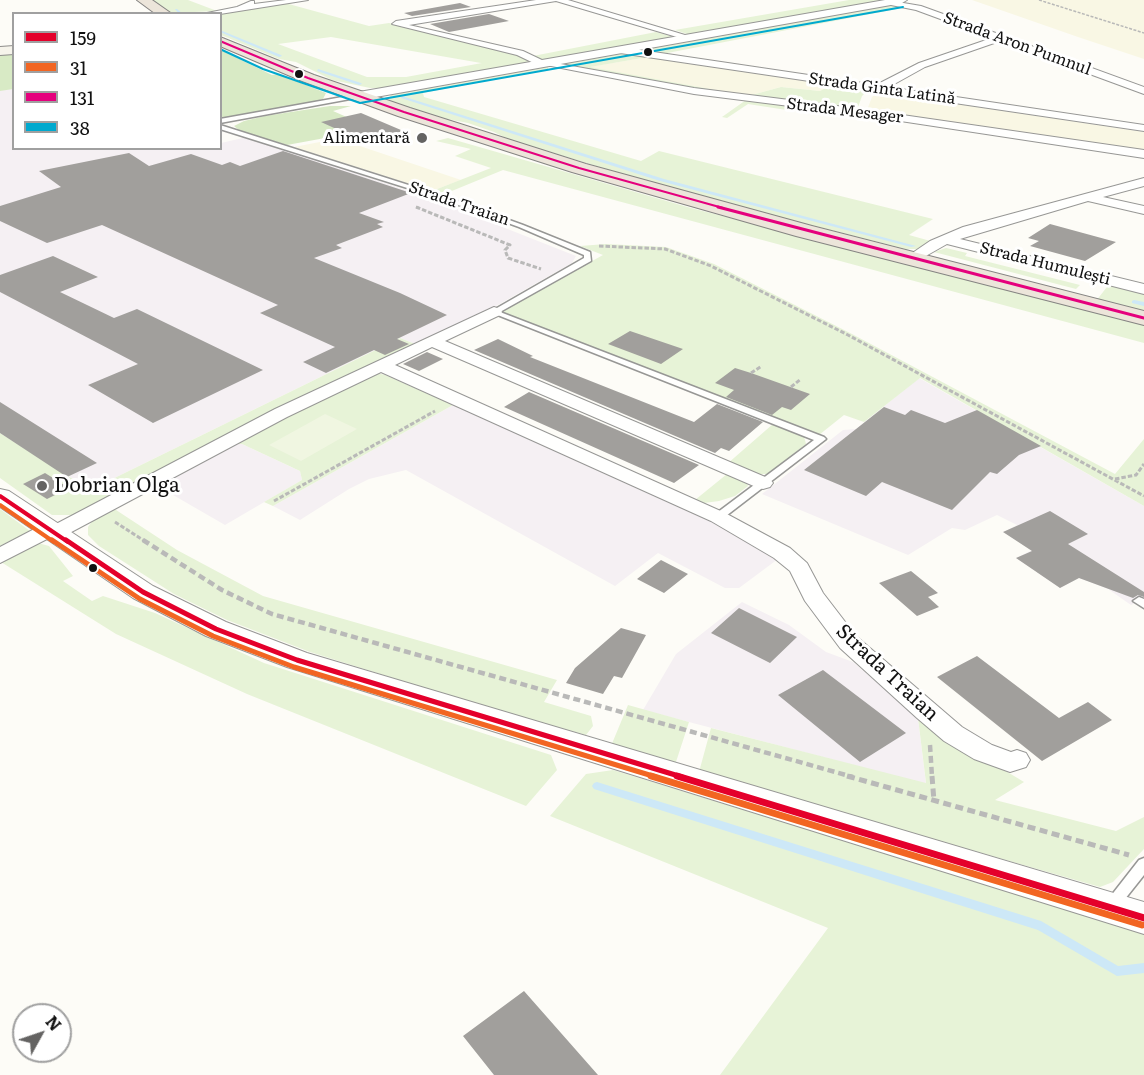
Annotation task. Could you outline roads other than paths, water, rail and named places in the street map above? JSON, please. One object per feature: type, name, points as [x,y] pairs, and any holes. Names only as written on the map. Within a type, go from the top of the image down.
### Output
[{"type":"highway","points":[[143,0],[163,12]]},
{"type":"highway","points":[[222,42],[274,65],[359,96],[579,168],[693,201],[1144,318]]},
{"type":"street","points":[[239,9],[259,0]]},
{"type":"street","points":[[219,12],[303,0]]},
{"type":"street","name":"Strada Mesager","points":[[552,0],[396,24],[520,53],[545,63],[694,91],[861,108],[1144,154]]},
{"type":"street","points":[[559,0],[690,38]]},
{"type":"street","points":[[359,96],[902,0]]},
{"type":"street","name":"Strada Aron Pumnul","points":[[889,2],[918,9],[1144,91]]},
{"type":"street","points":[[872,92],[922,65],[1000,38]]},
{"type":"street","name":"Strada Ginta Latină","points":[[620,50],[872,92],[1144,128]]},
{"type":"street","points":[[912,258],[945,239],[995,221],[1144,182]]},
{"type":"street","points":[[1086,197],[1144,210]]},
{"type":"street","name":"Strada Humulești","points":[[945,239],[1144,289]]},
{"type":"street","points":[[0,556],[97,511],[271,418],[494,312]]},
{"type":"street","points":[[431,341],[764,483]]},
{"type":"street","name":"Strada Traian","points":[[380,365],[718,518],[782,553],[799,568],[813,596],[848,642],[926,712],[954,734],[983,752],[1010,762],[1017,760]]},
{"type":"street","points":[[0,496],[143,592],[216,629],[297,660],[1144,918]]},
{"type":"lane","points":[[222,121],[359,96]]},
{"type":"lane","name":"Strada Traian","points":[[222,128],[420,190],[587,254],[588,259],[494,312]]},
{"type":"lane","points":[[494,312],[821,439],[718,518]]},
{"type":"lane","points":[[1110,908],[1138,860]]},
{"type":"waterway","points":[[222,32],[280,56]]},
{"type":"waterway","points":[[318,70],[360,84]]},
{"type":"waterway","points":[[402,97],[662,180],[913,246]]},
{"type":"waterway","points":[[1134,302],[1144,304]]},
{"type":"waterway","points":[[597,786],[1041,926],[1117,971],[1144,968]]},
{"type":"place","name":"Alimentară","points":[[422,138]]},
{"type":"place","name":"Dobrian Olga","points":[[42,486]]}]
